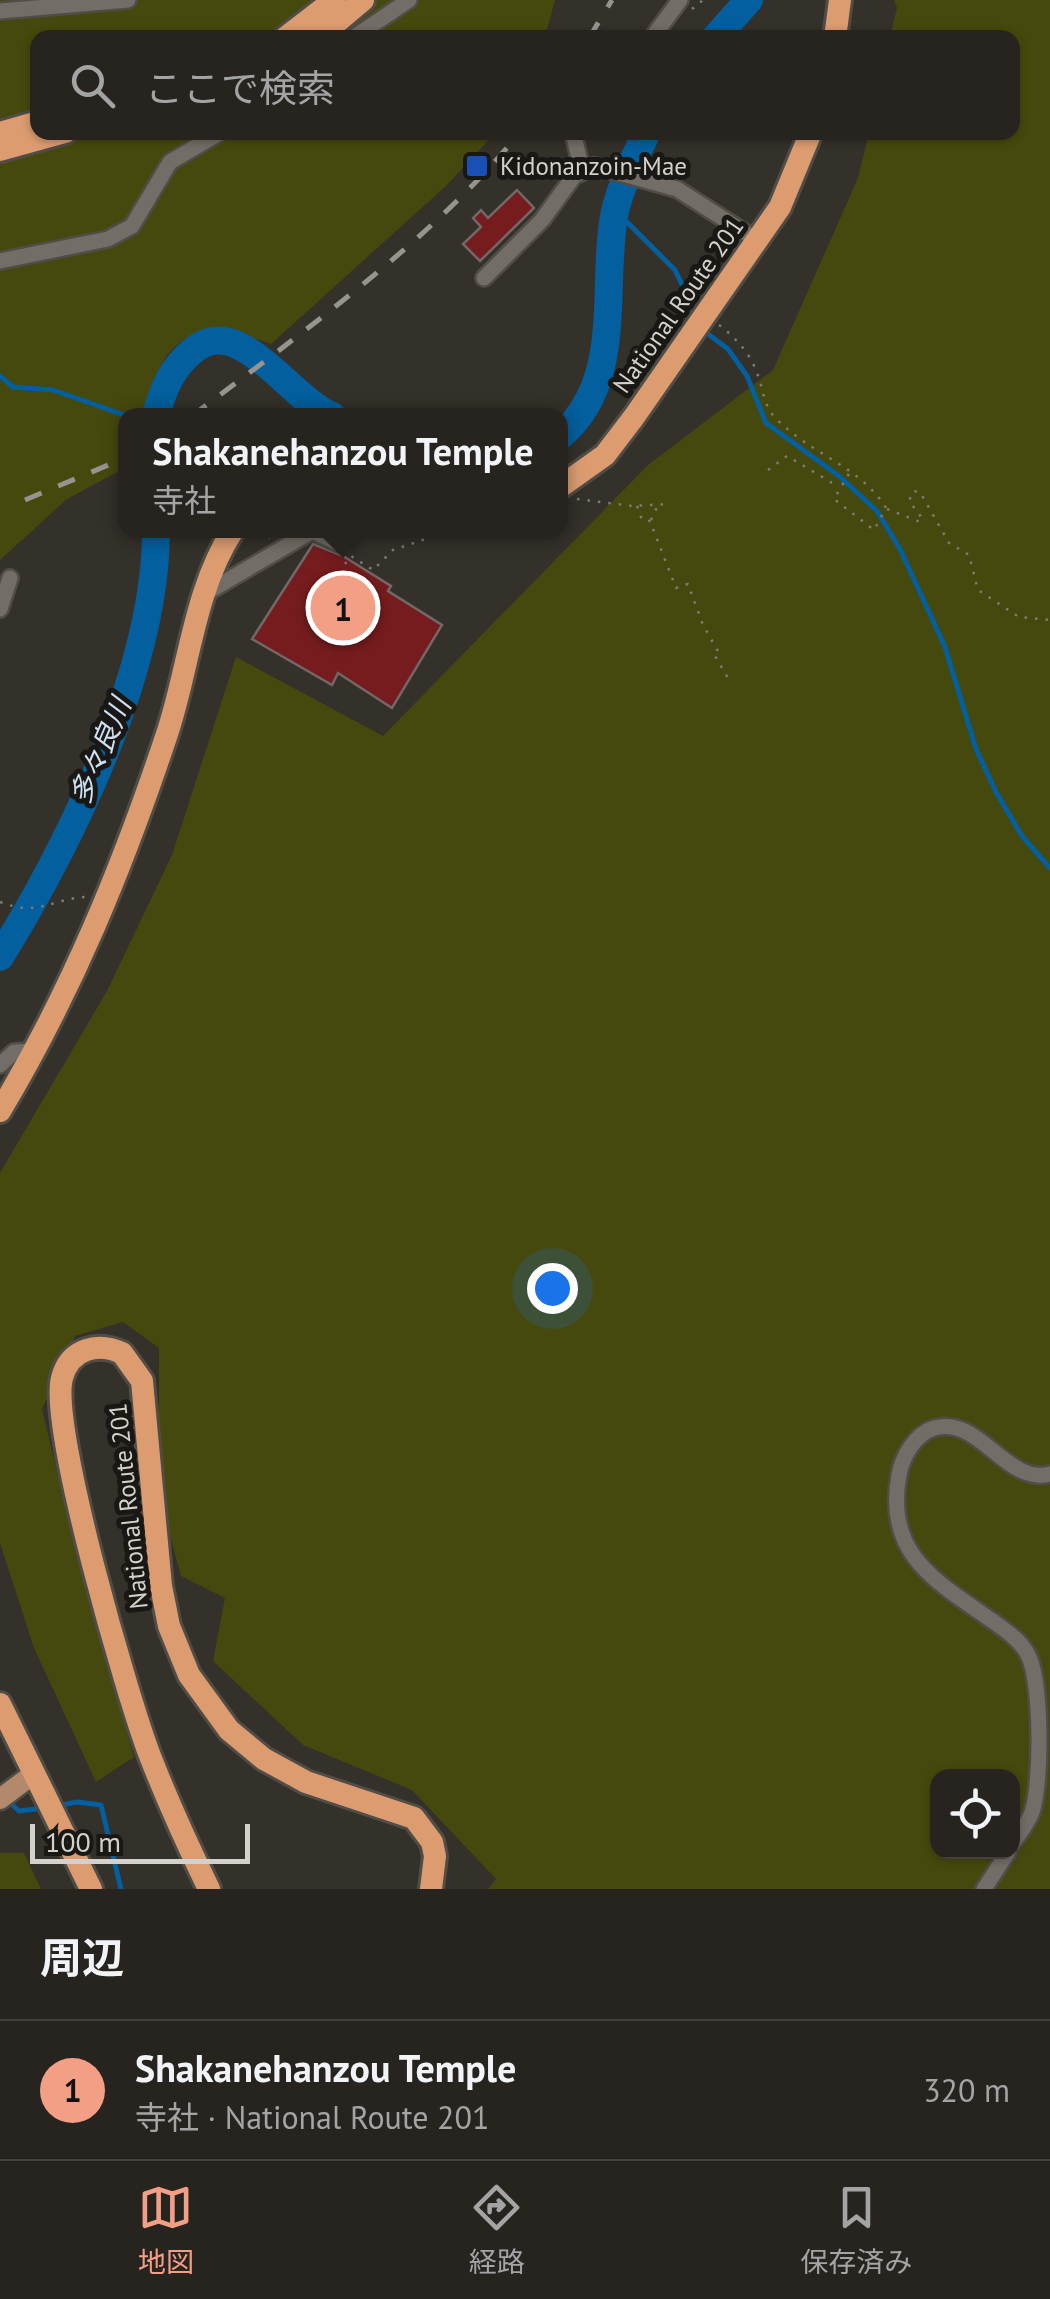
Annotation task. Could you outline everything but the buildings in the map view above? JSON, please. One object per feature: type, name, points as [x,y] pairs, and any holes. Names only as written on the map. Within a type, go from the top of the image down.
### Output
[{"type":"highway","points":[[295,30],[334,0]]},
{"type":"highway","points":[[327,30],[363,0]]},
{"type":"highway","points":[[836,30],[840,0]]},
{"type":"highway","points":[[0,133],[30,124]]},
{"type":"highway","points":[[0,150],[36,140]]},
{"type":"highway","name":"National Route 201","points":[[568,492],[605,455],[758,241],[791,185],[807,140]]},
{"type":"highway","points":[[0,1111],[36,1051],[108,897],[171,722],[206,593],[230,538]]},
{"type":"highway","name":"National Route 201","points":[[209,1889],[130,1700],[70,1459],[60,1412],[61,1379],[75,1356],[92,1347],[122,1353],[142,1382],[161,1586],[169,1626],[188,1675],[229,1730],[286,1774],[414,1818],[432,1842],[435,1856],[431,1889]]},
{"type":"highway","points":[[0,1704],[91,1889]]},
{"type":"main road","points":[[5,1795],[37,1784]]},
{"type":"street","points":[[0,11],[128,0]]},
{"type":"street","points":[[365,30],[409,0]]},
{"type":"street","points":[[658,30],[680,0]]},
{"type":"street","points":[[0,261],[95,242],[132,226],[170,162],[207,140]]},
{"type":"street","points":[[575,140],[582,171]]},
{"type":"street","points":[[484,278],[582,171],[604,166],[659,182],[758,241]]},
{"type":"street","points":[[206,593],[227,585],[301,538]]},
{"type":"street","points":[[327,538],[342,545]]},
{"type":"street","points":[[0,609],[10,578]]},
{"type":"street","points":[[0,1065],[14,1052],[36,1051]]},
{"type":"street","points":[[1020,1831],[1032,1812],[1036,1787],[1034,1669],[1014,1636],[920,1568],[903,1542],[896,1492],[900,1467],[913,1442],[934,1428],[957,1428],[1021,1471],[1050,1474]]},
{"type":"street","points":[[984,1889],[1003,1859]]},
{"type":"path","points":[[706,315],[739,343],[754,365],[772,415],[850,472],[886,508],[920,522],[909,502],[913,491],[920,492],[949,543],[969,555],[978,590],[1018,617],[1050,620]]},
{"type":"path","points":[[768,470],[787,456],[841,487]]},
{"type":"path","points":[[850,472],[834,499],[874,530],[886,508]]},
{"type":"path","points":[[568,493],[637,506],[668,504]]},
{"type":"path","points":[[658,505],[650,520],[666,572],[676,588],[688,584],[702,625],[719,653],[715,656],[728,678]]},
{"type":"path","points":[[637,506],[642,520],[650,520]]},
{"type":"path","points":[[270,538],[276,543]]},
{"type":"path","points":[[345,564],[351,556],[373,570],[393,550],[428,538]]},
{"type":"path","points":[[0,902],[13,907],[52,908],[70,898],[108,897]]},
{"type":"shaded area","points":[[0,0],[555,0],[547,30],[30,30],[30,140],[489,140],[447,185],[271,344],[242,335],[212,332],[185,339],[174,348],[157,374],[147,408],[118,408],[118,472],[67,499],[0,560]]},
{"type":"shaded area","points":[[894,0],[1050,0],[1050,1889],[488,1889],[496,1879],[412,1790],[303,1745],[213,1661],[225,1598],[181,1576],[159,1495],[159,1348],[123,1322],[75,1336],[42,1409],[82,1576],[134,1757],[96,1782],[34,1648],[0,1543],[0,1173],[107,991],[172,855],[236,657],[383,736],[648,465],[773,370],[858,178],[867,140],[1020,140],[1020,30],[892,30],[897,8]]},
{"type":"shaded area","points":[[0,1853],[24,1853],[41,1889],[0,1889]]},
{"type":"waterway","name":"多々良川","points":[[722,30],[749,0]]},
{"type":"waterway","name":"多々良川","points":[[568,428],[581,414],[602,360],[615,211],[643,140]]},
{"type":"waterway","points":[[615,210],[675,270],[697,316]]},
{"type":"waterway","points":[[704,331],[728,349],[747,376],[766,423],[839,476],[877,511],[900,549],[945,647],[976,749],[996,792],[1022,836],[1050,868]]},
{"type":"waterway","name":"多々良川","points":[[158,408],[174,371],[195,349],[212,341],[229,342],[247,350],[318,408]]},
{"type":"waterway","points":[[0,376],[13,387],[53,390],[118,413]]},
{"type":"waterway","name":"多々良川","points":[[0,957],[55,860],[105,752],[142,639],[155,538]]},
{"type":"waterway","points":[[6,1799],[19,1811],[45,1808]]},
{"type":"waterway","points":[[56,1806],[77,1802],[101,1805],[121,1889]]},
{"type":"railway","points":[[594,30],[612,0]]},
{"type":"railway","points":[[203,408],[408,246],[449,209],[513,140]]},
{"type":"railway","points":[[25,500],[118,461]]},
{"type":"place","name":"Kidonanzoin-Mae","points":[[477,166]]},
{"type":"place","name":"Shakanehanzou Temple","points":[[343,608]]}]
